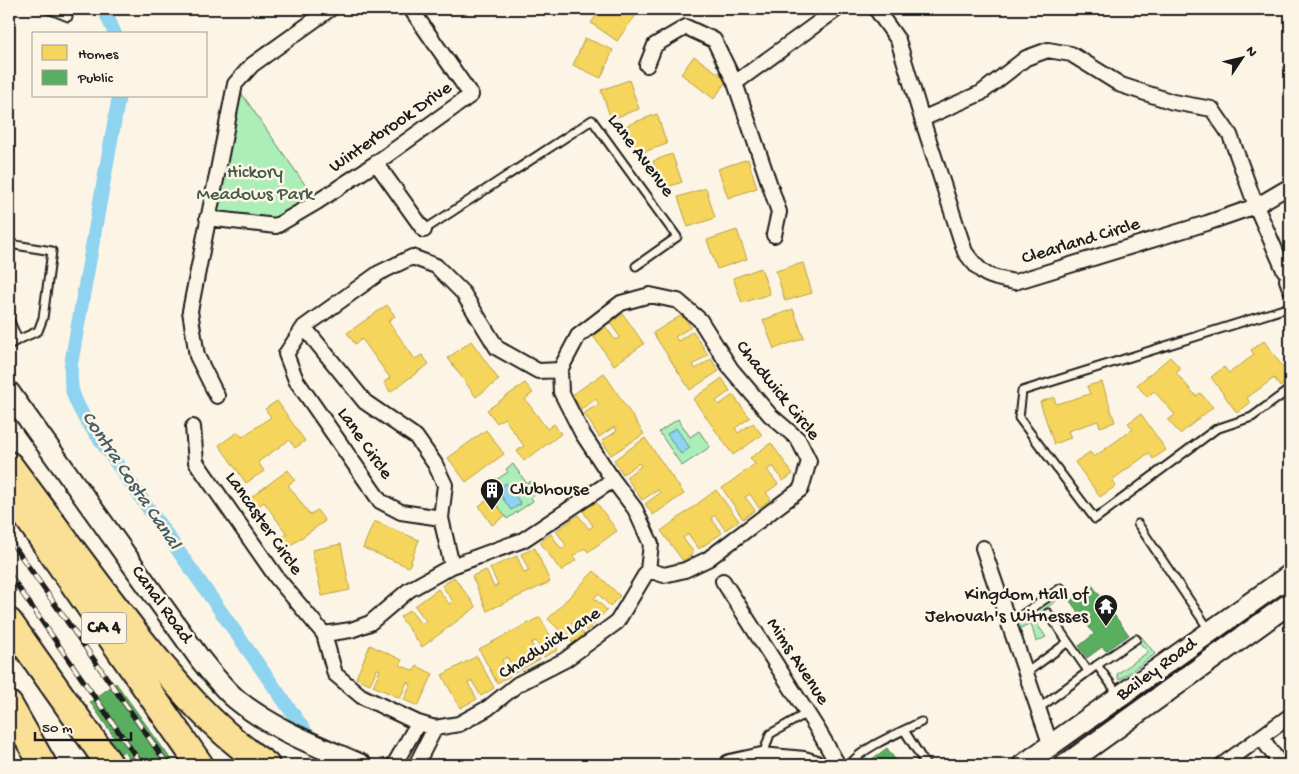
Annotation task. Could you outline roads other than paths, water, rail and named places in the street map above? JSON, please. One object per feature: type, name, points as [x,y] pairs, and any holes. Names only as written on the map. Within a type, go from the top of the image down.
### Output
[{"type":"highway","points":[[9,465],[125,620],[192,702],[239,746],[266,765]]},
{"type":"highway","name":"CA 4","points":[[9,490],[200,765]]},
{"type":"highway","points":[[9,622],[110,765]]},
{"type":"highway","points":[[9,704],[43,765]]},
{"type":"main road","name":"Canal Road","points":[[9,392],[200,659],[218,681],[236,699],[285,731],[361,765]]},
{"type":"main road","name":"Bailey Road","points":[[1024,765],[1290,575]]},
{"type":"main road","name":"Bailey Road","points":[[1065,765],[1290,603]]},
{"type":"main road","points":[[730,765],[762,758],[807,764]]},
{"type":"street","points":[[217,396],[197,356],[190,311],[235,84],[252,65],[330,9]]},
{"type":"street","name":"Winterbrook Drive","points":[[207,218],[276,226],[317,202],[376,163],[471,95],[411,9]]},
{"type":"street","points":[[735,83],[836,9]]},
{"type":"street","name":"Clearland Circle","points":[[876,9],[898,40],[965,252],[978,269],[995,279],[1015,282],[1207,223],[1256,206],[1290,186]]},
{"type":"street","points":[[647,64],[655,45],[686,27],[714,40],[735,83],[779,212],[774,235]]},
{"type":"street","points":[[922,119],[981,93],[1026,58],[1048,50],[1071,54],[1121,85],[1173,102],[1212,108],[1230,135],[1256,206],[1287,279]]},
{"type":"street","points":[[376,163],[424,230]]},
{"type":"street","points":[[452,566],[441,518],[444,485],[436,464],[416,437],[365,402],[304,327],[379,273],[412,257],[436,266],[464,293],[497,348],[538,371],[560,370]]},
{"type":"street","name":"Chadwick Circle","points":[[560,370],[578,336],[621,303],[650,295],[678,301],[700,320],[731,369],[770,415],[798,440],[809,461],[801,489],[708,559],[685,570],[664,576],[648,570]]},
{"type":"street","name":"Lane Circle","points":[[304,327],[286,354],[296,380],[380,501],[401,512],[441,518]]},
{"type":"street","name":"Chadwick Lane","points":[[324,634],[335,674],[361,696],[418,723],[435,728],[459,724],[488,708],[518,684],[565,660],[617,622],[648,570],[651,544],[635,508],[613,480],[582,433],[561,392],[560,370]]},
{"type":"street","name":"Lancaster Circle","points":[[193,427],[196,462],[277,578],[324,634]]},
{"type":"street","points":[[324,634],[350,630],[370,623],[409,590],[452,566],[524,540],[613,480]]},
{"type":"street","points":[[983,548],[1051,746]]},
{"type":"street","name":"Mims Avenue","points":[[723,581],[838,765]]},
{"type":"street","points":[[1222,765],[1290,716]]},
{"type":"street","points":[[394,765],[418,723]]},
{"type":"street","points":[[416,765],[435,728]]},
{"type":"street","points":[[1261,737],[1281,765]]},
{"type":"lane","points":[[48,9],[68,16]]},
{"type":"lane","name":"Lane Avenue","points":[[424,230],[592,120],[677,237],[636,266]]},
{"type":"lane","points":[[9,244],[52,251],[43,318],[38,331],[9,345]]},
{"type":"lane","points":[[1290,307],[1022,391],[1018,418],[1095,519],[1216,429],[1252,417],[1290,389]]},
{"type":"lane","points":[[9,319],[18,340]]},
{"type":"lane","points":[[1138,524],[1211,631]]},
{"type":"lane","points":[[1009,624],[1061,588]]},
{"type":"lane","points":[[1048,613],[1088,672]]},
{"type":"lane","points":[[1038,709],[1097,665],[1136,639]]},
{"type":"lane","points":[[1026,673],[1068,642]]},
{"type":"lane","points":[[1097,665],[1119,697]]},
{"type":"lane","points":[[762,758],[770,734],[807,713]]},
{"type":"lane","points":[[850,765],[853,760],[881,741],[921,722]]},
{"type":"lane","points":[[904,730],[926,765]]},
{"type":"water","points":[[676,428],[690,448],[681,454],[667,434]]},
{"type":"water","points":[[506,483],[521,504],[511,510],[497,490]]},
{"type":"waterway","name":"Contra Costa Canal","points":[[104,9],[114,32]]},
{"type":"waterway","name":"Contra Costa Canal","points":[[119,98],[71,364],[73,392],[84,417],[329,765]]},
{"type":"railway","points":[[9,539],[168,765]]},
{"type":"railway","points":[[9,574],[142,765]]},
{"type":"place","name":"Clubhouse","points":[[492,511]]},
{"type":"place","name":"Kingdom Hall of Jehovah's Witnesses","points":[[1106,627]]},
{"type":"park label","name":"Hickory Meadows Park","points":[[255,184]]}]
